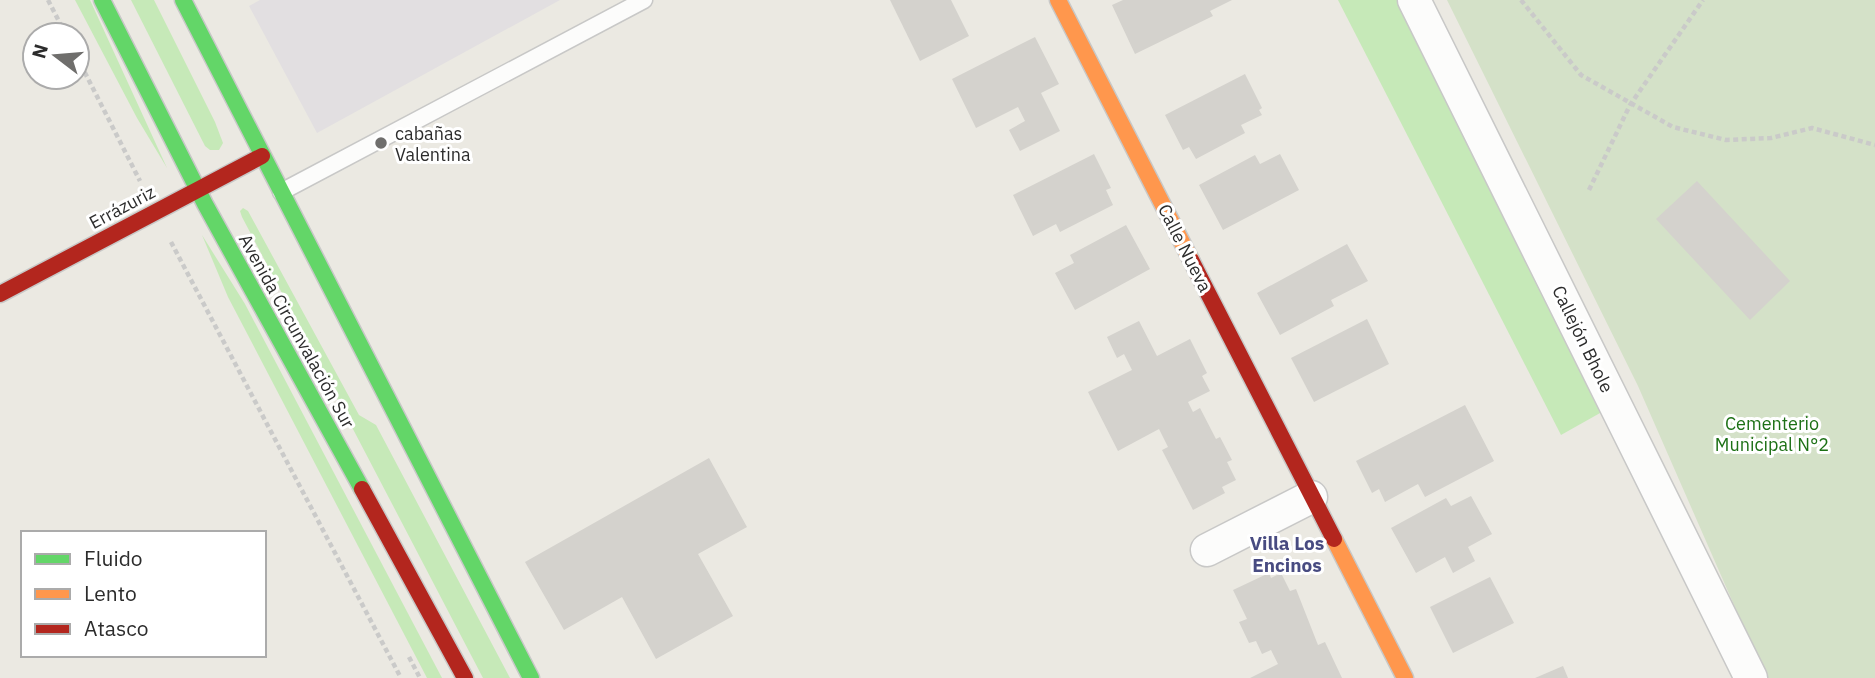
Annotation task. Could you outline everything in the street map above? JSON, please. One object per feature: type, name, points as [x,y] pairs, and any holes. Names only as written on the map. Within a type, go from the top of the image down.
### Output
[{"type":"main road","name":"Avenida Circunvalación Sur","points":[[102,0],[198,188],[464,678]]},
{"type":"main road","points":[[183,0],[531,678]]},
{"type":"main road","name":"Calle Nueva","points":[[1058,0],[1405,678]]},
{"type":"main road","name":"Errázuriz","points":[[0,294],[262,156]]},
{"type":"street","name":"Callejón Bhole","points":[[1414,0],[1751,678]]},
{"type":"street","points":[[1208,550],[1311,497]]},
{"type":"lane","points":[[281,192],[644,0]]},
{"type":"path","points":[[48,0],[59,21]]},
{"type":"path","points":[[1521,0],[1581,75],[1673,127],[1726,140],[1771,138],[1812,128],[1875,145]]},
{"type":"path","points":[[1589,190],[1630,105],[1703,0]]},
{"type":"path","points":[[91,85],[401,678]]},
{"type":"shaded area","points":[[260,0],[560,0],[317,133],[249,6]]},
{"type":"green space","points":[[75,0],[90,0],[167,168],[91,30],[91,21],[86,21]]},
{"type":"green space","points":[[131,0],[154,0],[215,122],[223,143],[219,150],[210,150],[205,146]]},
{"type":"green space","points":[[1338,0],[1399,0],[1609,408],[1561,435]]},
{"type":"green space","name":"Cementerio Municipal N°2","points":[[1447,0],[1875,0],[1875,678],[1766,678],[1638,386]]},
{"type":"green space","points":[[243,208],[248,211],[359,415],[376,425],[510,678],[483,678],[242,217],[240,211]]},
{"type":"green space","points":[[202,235],[245,304],[442,678],[427,678],[228,297]]},
{"type":"building","points":[[890,0],[951,0],[969,36],[920,61]]},
{"type":"building","points":[[1123,0],[1232,0],[1210,11],[1213,16],[1135,54],[1112,5]]},
{"type":"building","points":[[1035,37],[1059,84],[1041,93],[1060,131],[1020,151],[1009,130],[1025,121],[1018,107],[976,128],[952,79]]},
{"type":"building","points":[[1245,74],[1262,108],[1259,110],[1262,115],[1241,125],[1245,133],[1196,159],[1189,147],[1183,150],[1165,115]]},
{"type":"building","points":[[1094,154],[1111,188],[1106,190],[1113,205],[1060,232],[1056,224],[1033,236],[1013,195]]},
{"type":"building","points":[[1280,154],[1299,190],[1223,230],[1199,185],[1255,155],[1260,164]]},
{"type":"building","points":[[1697,181],[1790,281],[1750,320],[1656,219]]},
{"type":"building","points":[[1126,225],[1150,269],[1075,310],[1055,273],[1074,263],[1070,255]]},
{"type":"building","points":[[1347,244],[1368,281],[1331,300],[1334,306],[1280,335],[1257,293]]},
{"type":"building","points":[[1367,319],[1389,364],[1314,402],[1291,358]]},
{"type":"building","points":[[1139,321],[1157,356],[1190,339],[1207,373],[1202,376],[1210,391],[1188,402],[1193,412],[1200,408],[1216,439],[1220,437],[1232,460],[1227,462],[1236,480],[1222,487],[1225,493],[1193,510],[1162,450],[1168,447],[1159,429],[1118,451],[1088,392],[1132,370],[1124,354],[1117,358],[1107,337]]},
{"type":"building","points":[[1465,405],[1494,461],[1425,497],[1418,484],[1385,502],[1379,489],[1372,493],[1356,461]]},
{"type":"building","points":[[709,458],[747,527],[698,554],[733,616],[656,659],[622,597],[564,630],[525,562]]},
{"type":"building","points":[[1471,496],[1492,534],[1468,547],[1475,561],[1453,573],[1445,557],[1416,573],[1391,528],[1446,498],[1451,506]]},
{"type":"building","points":[[1269,573],[1271,578],[1281,573],[1290,591],[1296,589],[1318,645],[1325,642],[1342,678],[1250,678],[1278,664],[1271,650],[1262,654],[1256,641],[1249,643],[1239,622],[1247,619],[1233,590]]},
{"type":"building","points":[[1490,577],[1514,623],[1453,653],[1430,607]]},
{"type":"building","points":[[1563,666],[1568,678],[1535,678]]},
{"type":"traffic: fast","points":[[102,0],[205,204],[362,489]]},
{"type":"traffic: fast","points":[[183,0],[531,678]]},
{"type":"traffic: slow","points":[[1058,0],[1191,260]]},
{"type":"traffic: slow","points":[[1334,539],[1405,678]]},
{"type":"traffic: jam","points":[[0,294],[262,156]]},
{"type":"traffic: jam","points":[[1191,260],[1334,539]]},
{"type":"traffic: jam","points":[[362,489],[465,678]]},
{"type":"place","name":"cabañas Valentina","points":[[381,143]]},
{"type":"district","name":"Villa Los Encinos","points":[[1287,554]]}]
